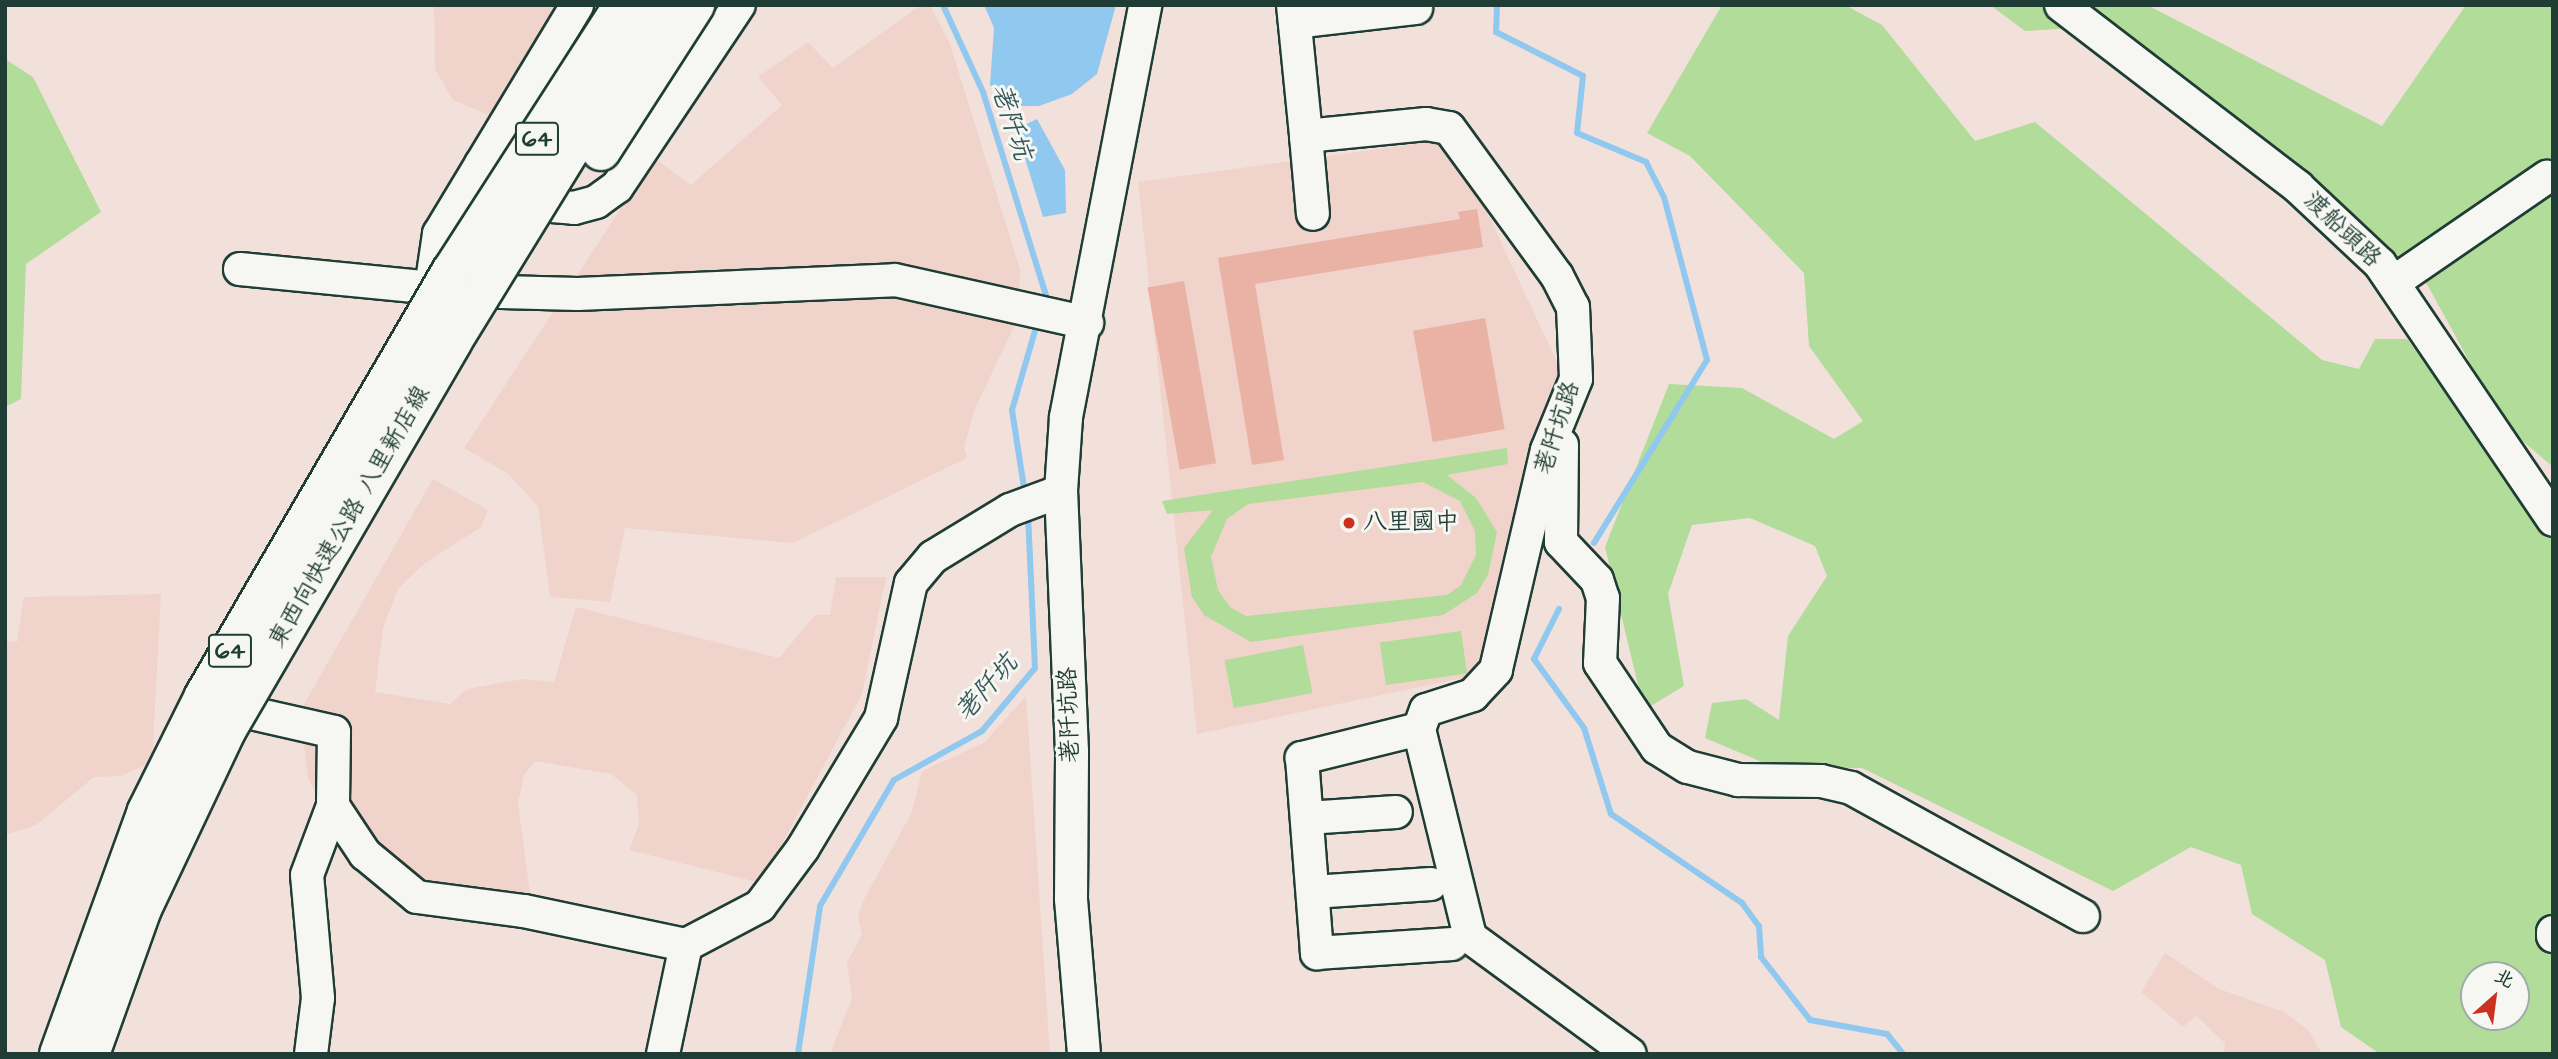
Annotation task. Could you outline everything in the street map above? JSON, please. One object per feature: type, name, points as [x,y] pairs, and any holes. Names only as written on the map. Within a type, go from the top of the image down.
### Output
[{"type":"highway","points":[[448,284],[540,96],[595,5]]},
{"type":"highway","name":"東西向快速公路 八里新店線","points":[[59,1054],[147,811],[204,696],[448,284],[623,5]]},
{"type":"highway","name":"東西向快速公路 八里新店線","points":[[90,1054],[177,829],[239,708],[386,456],[659,5]]},
{"type":"highway","points":[[386,456],[481,333],[695,5]]},
{"type":"street","points":[[311,1054],[318,998],[307,875],[333,806],[334,732],[313,723],[219,707],[448,284],[439,234],[577,5]]},
{"type":"street","points":[[481,164],[552,206],[575,208],[596,202],[617,187],[739,5]]},
{"type":"street","name":"荖阡坑路","points":[[1084,1054],[1071,899],[1072,751],[1038,500],[1066,417],[1087,323],[1145,5]]},
{"type":"street","name":"渡船頭路","points":[[2061,5],[2298,187],[2394,282],[2553,520]]},
{"type":"street","points":[[1313,214],[1294,14],[1416,8]]},
{"type":"street","name":"荖阡坑路","points":[[1306,136],[1426,124],[1449,128],[1557,276],[1573,307],[1579,359],[1547,450],[1496,670],[1473,695],[1426,710],[1419,729]]},
{"type":"street","points":[[2394,282],[2547,177]]},
{"type":"street","points":[[240,269],[578,294],[895,281],[1087,323]]},
{"type":"street","points":[[1564,405],[1561,542],[1597,580],[1603,598],[1600,663],[1657,748],[1688,767],[1738,780],[1821,781],[1850,788],[2083,915]]},
{"type":"street","points":[[333,806],[366,854],[417,897],[524,911],[687,945],[760,906],[803,848],[881,718],[911,583],[933,557],[1038,500]]},
{"type":"street","points":[[1464,943],[1463,925],[1419,729],[1302,758],[1317,953],[1464,943],[1630,1054]]},
{"type":"street","points":[[1307,818],[1396,812]]},
{"type":"street","points":[[1313,891],[1431,884]]},
{"type":"street","points":[[663,1054],[687,945]]},
{"type":"shaded area","points":[[434,5],[582,5],[496,118],[453,100],[435,69]]},
{"type":"shaded area","points":[[921,5],[930,5],[950,44],[1020,269],[1019,316],[974,411],[964,448],[967,458],[793,543],[625,528],[610,602],[550,597],[538,506],[507,473],[464,448],[654,158],[691,185],[782,105],[758,77],[808,42],[833,68]]},
{"type":"shaded area","name":"八里國中","points":[[1453,139],[1562,373],[1486,673],[1197,734],[1138,182]]},
{"type":"shaded area","points":[[433,479],[488,510],[481,527],[425,563],[398,589],[383,628],[375,692],[450,704],[467,689],[523,679],[554,682],[576,607],[779,658],[815,615],[830,615],[836,577],[886,577],[862,694],[761,883],[629,850],[639,824],[637,795],[611,774],[535,761],[524,775],[518,803],[532,909],[409,893],[340,836],[308,779],[300,711]]},
{"type":"shaded area","points":[[161,594],[152,762],[121,776],[94,777],[36,825],[5,835],[5,641],[17,642],[24,597]]},
{"type":"shaded area","points":[[1026,696],[1050,1054],[830,1054],[852,998],[847,962],[862,935],[858,917],[863,901],[912,812],[922,771],[984,743]]},
{"type":"shaded area","points":[[2165,953],[2219,989],[2284,1012],[2308,1030],[2322,1054],[2224,1054],[2225,1043],[2196,1016],[2183,1027],[2141,992]]},
{"type":"green space","points":[[1722,5],[1845,5],[1882,25],[1975,141],[2035,122],[2322,360],[2359,369],[2375,339],[2407,339],[2553,533],[2553,1054],[2380,1054],[2341,1027],[2325,960],[2252,914],[2241,865],[2191,847],[2113,891],[1862,768],[1774,767],[1705,738],[1712,703],[1746,699],[1779,720],[1788,636],[1827,576],[1815,546],[1750,518],[1692,525],[1668,594],[1684,686],[1644,710],[1605,547],[1669,384],[1742,388],[1834,439],[1863,421],[1809,346],[1804,273],[1690,156],[1647,133]]},
{"type":"green space","points":[[1990,5],[2147,5],[2382,126],[2466,5],[2553,5],[2553,467],[2504,425],[2427,284],[2110,26],[2025,31]]},
{"type":"green space","points":[[5,59],[33,77],[101,212],[26,264],[21,399],[5,407]]},
{"type":"green space","points":[[1507,448],[1508,464],[1447,475],[1476,498],[1497,532],[1488,575],[1477,593],[1443,615],[1251,642],[1204,615],[1192,597],[1184,548],[1213,510],[1167,514],[1162,501]],"holes":[[[1423,482],[1460,501],[1475,531],[1476,555],[1461,585],[1447,595],[1246,616],[1230,607],[1218,590],[1211,557],[1227,519],[1248,504]]]},
{"type":"green space","points":[[1461,631],[1467,674],[1386,685],[1380,642]]},
{"type":"green space","points":[[1303,645],[1312,693],[1234,708],[1224,660]]},
{"type":"water","points":[[984,5],[1116,5],[1097,74],[1072,94],[1039,106],[1015,106],[990,85],[994,28]]},
{"type":"water","points":[[1037,119],[1065,170],[1066,213],[1043,217],[1016,129]]},
{"type":"building","points":[[1477,209],[1483,247],[1255,284],[1284,460],[1252,465],[1218,258],[1460,219],[1458,212]]},
{"type":"building","points":[[1184,281],[1216,463],[1180,470],[1148,287]]},
{"type":"building","points":[[1485,318],[1505,429],[1433,442],[1413,331]]},
{"type":"waterway","name":"荖阡坑","points":[[943,5],[983,92],[1046,295]]},
{"type":"waterway","points":[[1497,5],[1496,32],[1583,76],[1577,133],[1646,162],[1664,197],[1707,360],[1594,543]]},
{"type":"waterway","name":"荖阡坑","points":[[1025,494],[1012,410],[1035,331]]},
{"type":"waterway","name":"荖阡坑","points":[[798,1054],[820,906],[894,780],[982,731],[1035,668],[1028,511]]},
{"type":"waterway","points":[[1559,609],[1534,659],[1584,728],[1611,814],[1742,903],[1759,926],[1761,957],[1810,1020],[1887,1034],[1903,1054]]},
{"type":"place","name":"八里國中","points":[[1349,523]]}]
